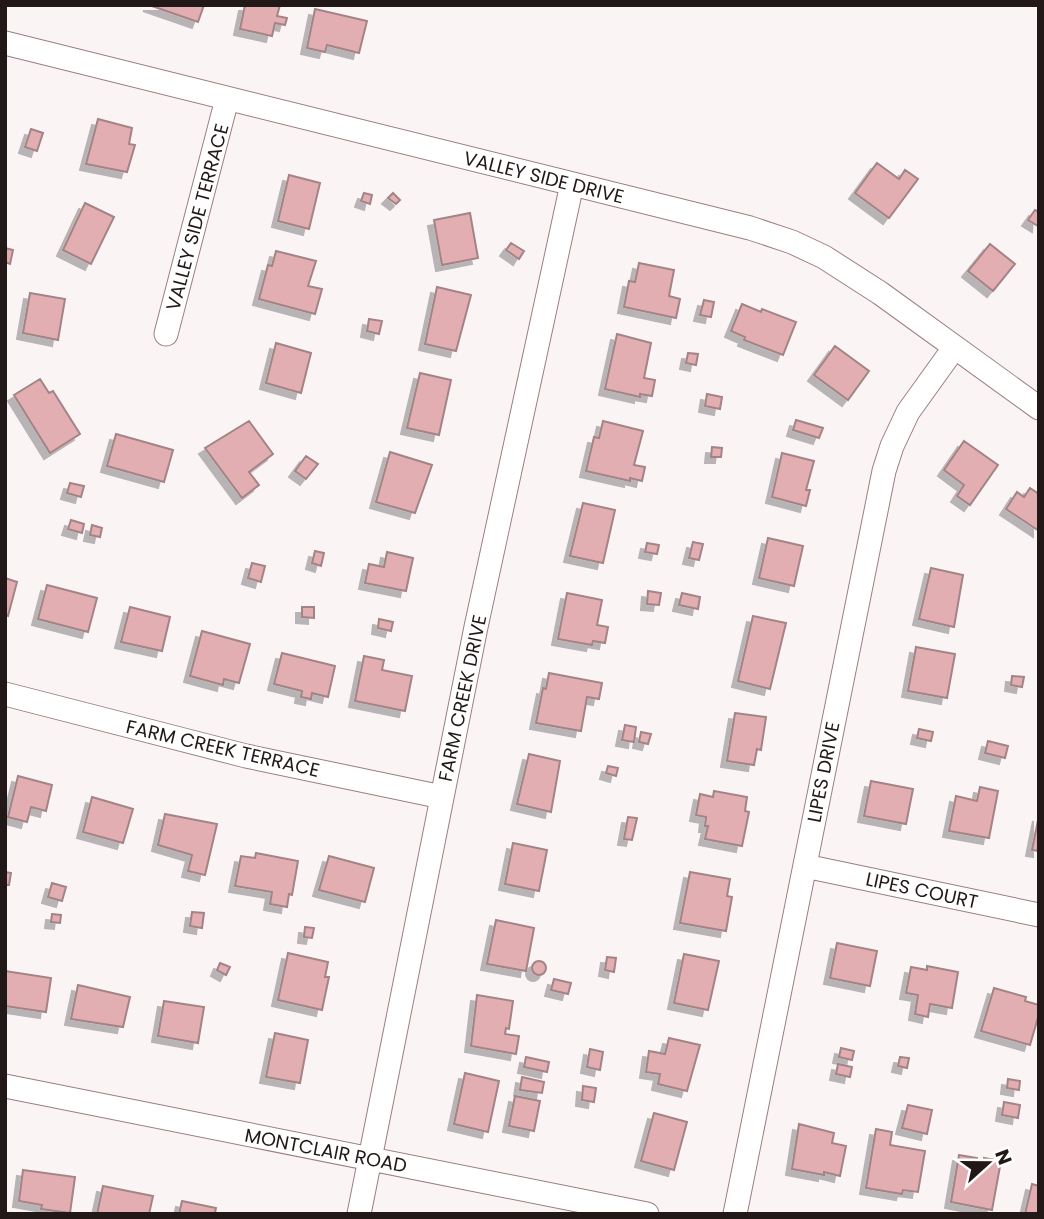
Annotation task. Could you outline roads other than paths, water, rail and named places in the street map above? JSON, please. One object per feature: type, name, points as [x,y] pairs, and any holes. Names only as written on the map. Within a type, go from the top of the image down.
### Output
[{"type":"street","name":"VALLEY SIDE DRIVE","points":[[5,43],[750,228],[792,242],[824,257],[880,293],[1039,408]]},
{"type":"street","name":"VALLEY SIDE TERRACE","points":[[166,334],[228,99]]},
{"type":"street","name":"FARM CREEK DRIVE","points":[[359,1214],[442,797],[572,184]]},
{"type":"street","name":"LIPES DRIVE","points":[[735,1214],[884,471],[908,412],[954,348]]},
{"type":"street","name":"FARM CREEK TERRACE","points":[[5,694],[246,756],[442,797]]},
{"type":"street","name":"LIPES COURT","points":[[804,866],[1039,915]]},
{"type":"street","name":"MONTCLAIR ROAD","points":[[5,1086],[647,1214]]}]
